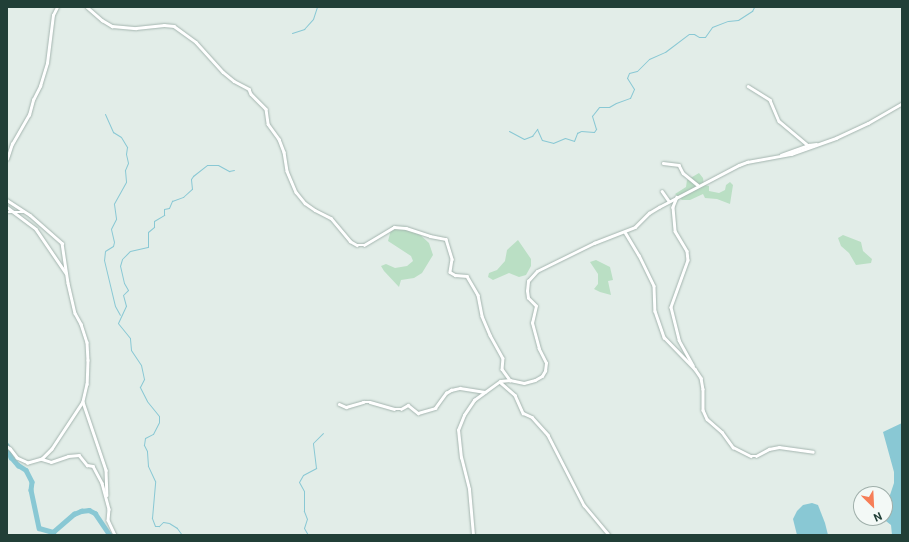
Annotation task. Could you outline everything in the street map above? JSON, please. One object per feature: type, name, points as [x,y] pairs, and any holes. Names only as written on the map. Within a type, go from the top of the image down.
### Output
[{"type":"street","points":[[7,159],[12,144],[29,115],[33,100],[40,86],[47,63],[53,15],[58,7]]},
{"type":"street","points":[[87,7],[102,20],[112,26],[136,28],[164,25],[174,26],[196,42],[223,72],[234,81],[249,89],[251,94],[266,109],[268,124],[279,139],[284,152],[286,171],[296,192],[305,203],[331,218],[350,241],[357,245],[364,245],[394,227],[406,228],[430,236],[446,239],[452,259],[450,272],[455,275],[467,276],[478,295],[482,316],[490,335],[503,358],[502,369],[510,380]]},
{"type":"street","points":[[748,86],[770,100],[779,120],[808,145]]},
{"type":"street","points":[[473,535],[469,489],[461,458],[458,430],[464,415],[474,400],[500,382],[510,380],[524,383],[542,376],[545,371],[546,363],[539,349],[532,323],[536,306],[528,298],[527,291],[528,281],[537,271],[594,243],[635,227],[649,213],[677,196],[747,162],[779,156],[821,144],[868,123],[902,103]]},
{"type":"street","points":[[779,156],[808,145],[821,144]]},
{"type":"street","points":[[663,163],[679,164],[683,173],[698,185]]},
{"type":"street","points":[[662,191],[669,201]]},
{"type":"street","points":[[677,196],[673,207],[675,231],[687,251],[688,260],[671,308],[679,340],[701,378],[704,415],[722,432],[733,447],[750,456],[756,456],[779,447],[813,452]]},
{"type":"street","points":[[7,200],[26,212],[62,243],[65,253],[66,273],[75,313],[81,324],[87,342],[88,384],[83,402],[52,449],[42,459],[34,463],[24,462],[7,447]]},
{"type":"street","points":[[7,207],[36,229],[66,273]]},
{"type":"street","points":[[7,212],[26,212]]},
{"type":"street","points":[[625,232],[639,255],[654,286],[654,310],[664,337],[695,369]]},
{"type":"street","points":[[500,382],[515,395],[523,413],[536,420],[548,435],[584,505],[609,535]]},
{"type":"street","points":[[340,404],[346,407],[363,402],[370,402],[394,409],[401,409],[408,405],[418,412],[435,408],[446,393],[451,390],[460,388],[486,392]]},
{"type":"street","points":[[83,402],[106,470],[106,498]]},
{"type":"street","points":[[42,459],[51,462],[68,456],[79,455],[87,464],[93,466],[96,470],[106,498],[109,509],[108,520],[115,535]]},
{"type":"green space","points":[[699,173],[703,178],[704,185],[709,186],[709,191],[719,193],[725,190],[726,185],[730,182],[733,185],[730,204],[717,199],[705,198],[703,194],[690,200],[682,200],[675,194],[686,187],[687,180]]},
{"type":"green space","points":[[392,226],[404,226],[417,232],[429,243],[433,255],[422,273],[414,278],[401,280],[399,287],[381,266],[386,264],[395,268],[407,266],[413,261],[411,256],[388,241]]},
{"type":"green space","points":[[843,235],[861,242],[863,251],[872,259],[871,263],[856,265],[849,253],[841,246],[838,238]]},
{"type":"green space","points":[[518,240],[531,259],[531,266],[526,275],[519,277],[509,273],[493,280],[488,277],[489,273],[497,270],[505,261],[507,250]]},
{"type":"green space","points":[[596,260],[610,267],[613,280],[608,281],[611,295],[594,289],[598,284],[598,274],[590,262]]},
{"type":"water","points":[[902,423],[902,535],[892,535],[894,472],[883,432]]},
{"type":"water","points":[[812,503],[818,505],[828,535],[797,535],[793,519],[797,511],[803,505]]},
{"type":"waterway","points":[[292,33],[304,29],[313,19],[317,7]]},
{"type":"waterway","points":[[509,131],[524,139],[532,136],[537,129],[542,140],[553,143],[565,138],[574,141],[577,133],[581,131],[594,132],[596,129],[592,116],[599,107],[609,107],[630,98],[634,89],[627,78],[629,73],[637,71],[649,59],[665,52],[689,34],[705,37],[712,27],[728,21],[738,20],[752,11],[754,7]]},
{"type":"waterway","points":[[105,114],[113,132],[121,137],[127,147],[126,154],[128,163],[125,170],[126,182],[114,204],[116,219],[111,229],[114,242],[113,246],[105,251],[104,260],[115,306],[120,315]]},
{"type":"waterway","points":[[182,535],[177,528],[169,523],[163,522],[159,526],[155,526],[152,518],[155,481],[148,466],[147,451],[144,445],[145,438],[153,434],[159,422],[159,416],[147,401],[140,387],[144,379],[141,365],[131,350],[130,338],[118,323],[126,306],[123,295],[128,290],[124,283],[120,266],[122,259],[130,251],[148,247],[148,232],[154,227],[154,221],[164,215],[164,209],[169,208],[172,201],[183,197],[192,189],[191,179],[193,176],[207,165],[218,165],[229,171],[234,170]]},
{"type":"waterway","points":[[308,535],[304,528],[307,519],[304,511],[304,491],[299,482],[303,475],[316,468],[313,443],[323,433]]},
{"type":"waterway","points":[[7,445],[11,457],[18,465],[26,470],[32,482],[31,490],[39,528],[53,532],[74,514],[89,510],[95,513],[110,535]]}]
